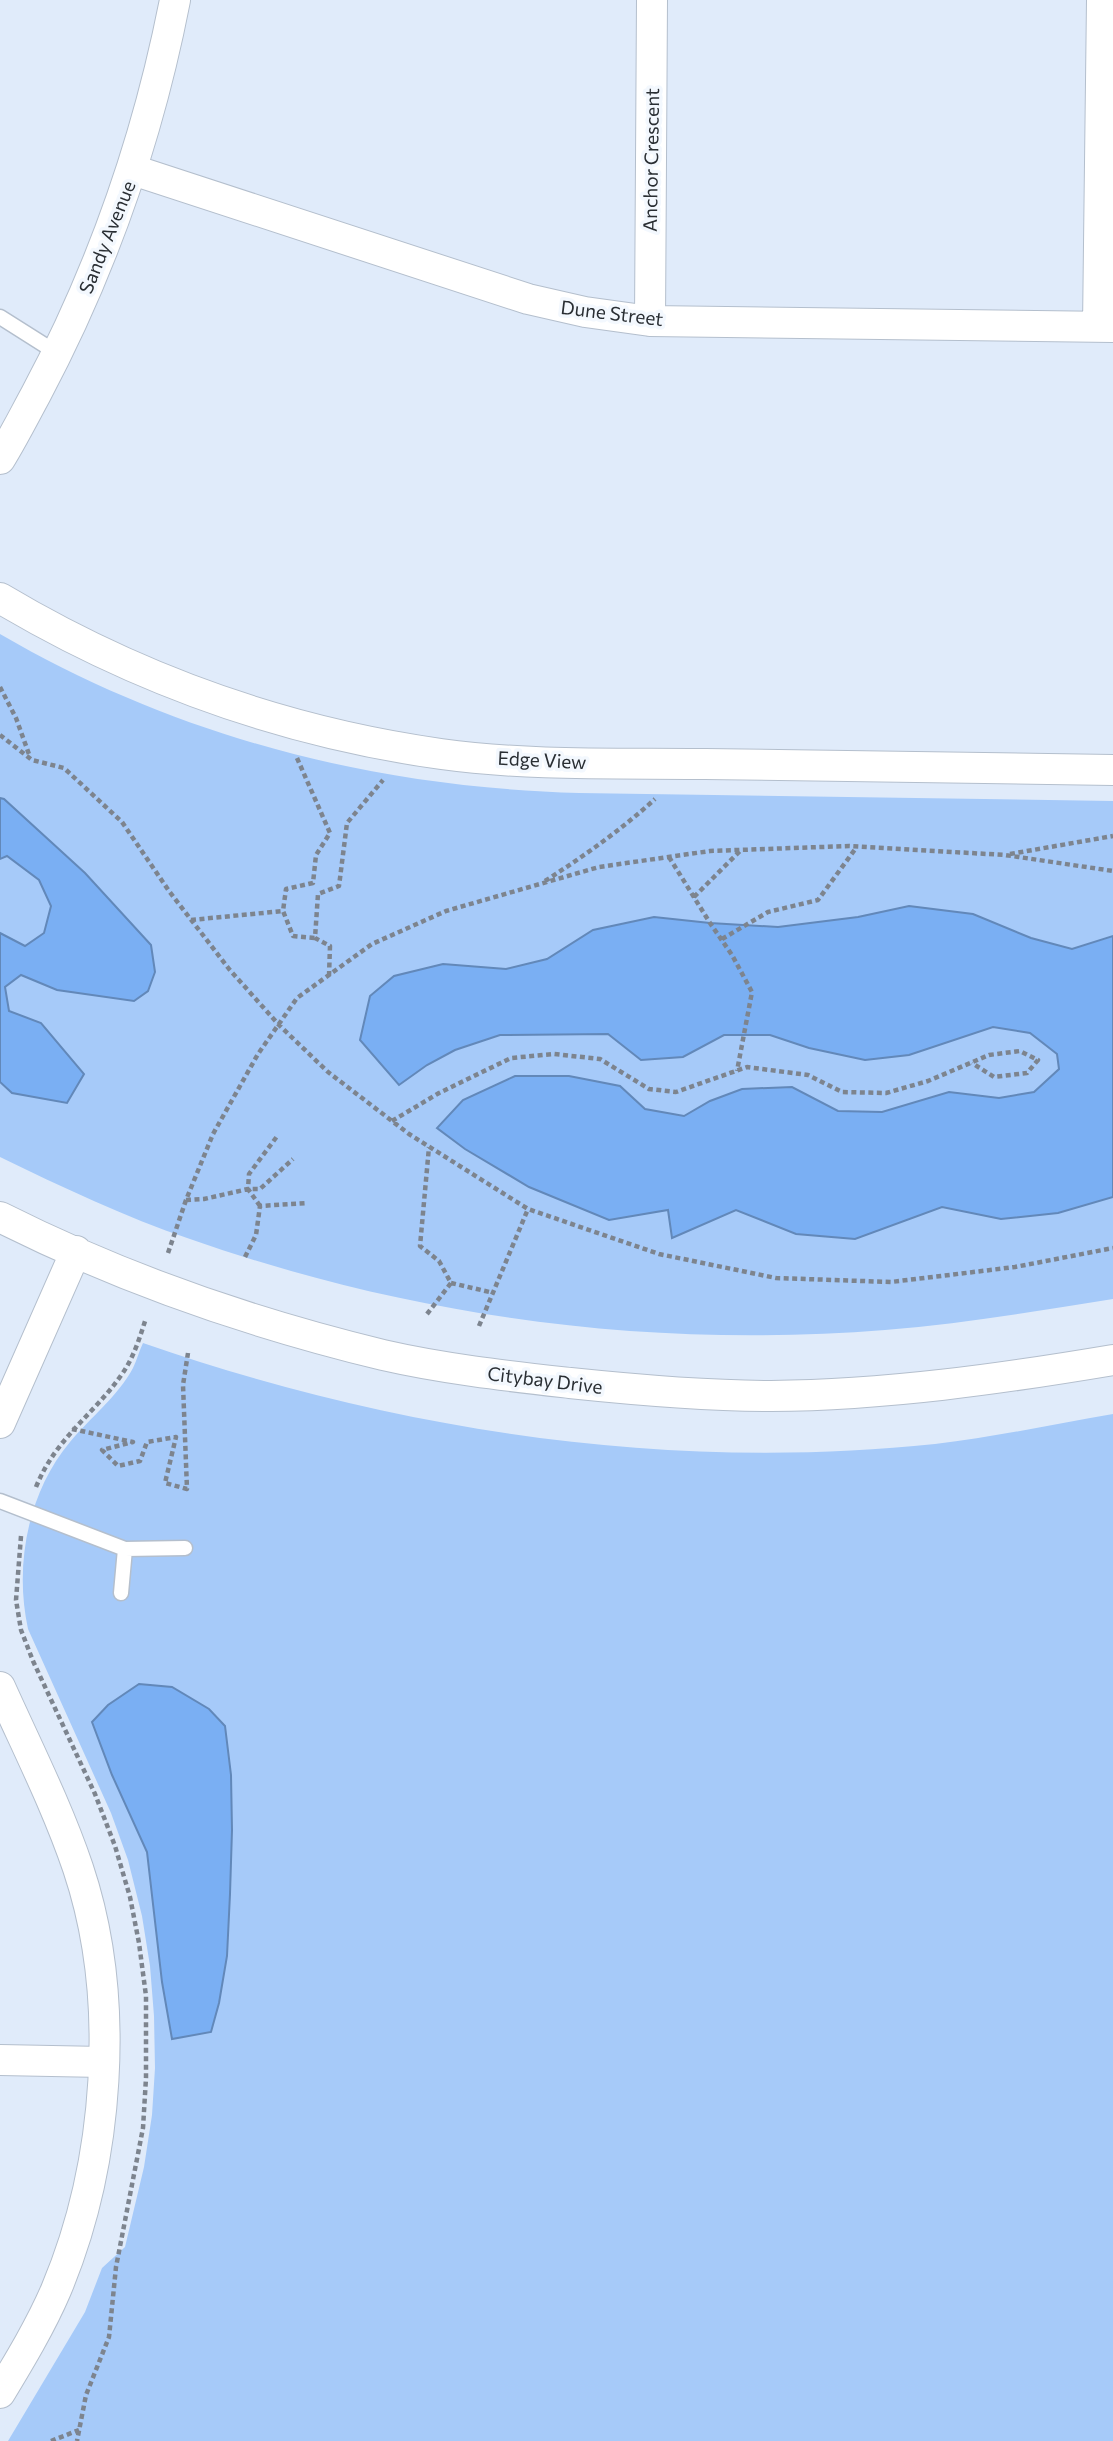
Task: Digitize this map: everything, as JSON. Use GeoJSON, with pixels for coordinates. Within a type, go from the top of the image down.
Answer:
{"type":"FeatureCollection","features":[{"type":"Feature","properties":{"kind":"street","name":"Sandy Avenue"},"geometry":{"type":"LineString","coordinates":[[0,459],[57,353],[92,277],[133,170],[162,70],[175,0]]}},
{"type":"Feature","properties":{"kind":"street","name":"Anchor Crescent"},"geometry":{"type":"LineString","coordinates":[[650,321],[652,0]]}},
{"type":"Feature","properties":{"kind":"street"},"geometry":{"type":"LineString","coordinates":[[1102,0],[1106,327]]}},
{"type":"Feature","properties":{"kind":"street","name":"Dune Street"},"geometry":{"type":"LineString","coordinates":[[133,170],[528,299],[584,313],[650,321],[1106,327]]}},
{"type":"Feature","properties":{"kind":"street","name":"Edge View"},"geometry":{"type":"LineString","coordinates":[[0,598],[80,643],[229,705],[334,734],[443,754],[543,762],[1113,770]]}},
{"type":"Feature","properties":{"kind":"street","name":"Citybay Drive"},"geometry":{"type":"LineString","coordinates":[[0,1217],[157,1285],[220,1309],[385,1355],[489,1374],[645,1391],[771,1396],[936,1387],[1113,1360]]}},
{"type":"Feature","properties":{"kind":"street"},"geometry":{"type":"LineString","coordinates":[[0,1423],[76,1251]]}},
{"type":"Feature","properties":{"kind":"street"},"geometry":{"type":"LineString","coordinates":[[0,1687],[60,1820],[78,1868],[89,1910],[102,1994],[103,2062],[95,2161],[74,2244],[56,2291],[0,2393]]}},
{"type":"Feature","properties":{"kind":"street"},"geometry":{"type":"LineString","coordinates":[[0,2060],[103,2062]]}},
{"type":"Feature","properties":{"kind":"lane"},"geometry":{"type":"LineString","coordinates":[[0,317],[57,353]]}},
{"type":"Feature","properties":{"kind":"lane"},"geometry":{"type":"LineString","coordinates":[[0,1501],[125,1549],[185,1548]]}},
{"type":"Feature","properties":{"kind":"lane"},"geometry":{"type":"LineString","coordinates":[[121,1593],[125,1549]]}},
{"type":"Feature","properties":{"kind":"path"},"geometry":{"type":"LineString","coordinates":[[0,687],[16,718],[32,760]]}},
{"type":"Feature","properties":{"kind":"path"},"geometry":{"type":"LineString","coordinates":[[278,720],[330,833],[316,855],[313,883],[286,889],[283,911],[293,936],[314,938],[330,946],[329,976]]}},
{"type":"Feature","properties":{"kind":"path"},"geometry":{"type":"LineString","coordinates":[[0,735],[32,760],[64,768],[122,822],[229,969],[279,1025],[328,1072],[429,1147],[528,1209],[659,1254],[776,1278],[891,1282],[1015,1267],[1113,1248]]}},
{"type":"Feature","properties":{"kind":"path"},"geometry":{"type":"LineString","coordinates":[[314,938],[318,894],[340,886],[347,823],[394,766],[413,749]]}},
{"type":"Feature","properties":{"kind":"path"},"geometry":{"type":"LineString","coordinates":[[538,885],[577,861],[630,822],[691,764]]}},
{"type":"Feature","properties":{"kind":"path"},"geometry":{"type":"LineString","coordinates":[[1005,855],[1113,836]]}},
{"type":"Feature","properties":{"kind":"path"},"geometry":{"type":"LineString","coordinates":[[722,939],[768,912],[818,900],[857,847]]}},
{"type":"Feature","properties":{"kind":"path"},"geometry":{"type":"LineString","coordinates":[[38,1673],[21,1630],[16,1600],[21,1536],[43,1470],[72,1429],[122,1374],[139,1337],[186,1200],[213,1134],[258,1054],[298,998],[372,944],[446,911],[599,867],[710,851],[857,847],[1005,855],[1113,871]]}},
{"type":"Feature","properties":{"kind":"path"},"geometry":{"type":"LineString","coordinates":[[694,897],[741,850]]}},
{"type":"Feature","properties":{"kind":"path"},"geometry":{"type":"LineString","coordinates":[[669,857],[722,939],[752,992],[737,1072]]}},
{"type":"Feature","properties":{"kind":"path"},"geometry":{"type":"LineString","coordinates":[[191,920],[283,911]]}},
{"type":"Feature","properties":{"kind":"path"},"geometry":{"type":"LineString","coordinates":[[392,1121],[439,1093],[511,1058],[554,1054],[600,1059],[649,1089],[676,1092],[747,1067],[808,1075],[842,1092],[886,1093],[928,1081],[989,1055],[1020,1051],[1038,1060],[1027,1073],[994,1077],[972,1063]]}},
{"type":"Feature","properties":{"kind":"path"},"geometry":{"type":"LineString","coordinates":[[245,1257],[256,1235],[260,1206],[248,1189],[249,1174],[278,1135]]}},
{"type":"Feature","properties":{"kind":"path"},"geometry":{"type":"LineString","coordinates":[[429,1147],[420,1246],[439,1261],[451,1283],[494,1293]]}},
{"type":"Feature","properties":{"kind":"path"},"geometry":{"type":"LineString","coordinates":[[186,1200],[260,1189],[293,1159]]}},
{"type":"Feature","properties":{"kind":"path"},"geometry":{"type":"LineString","coordinates":[[260,1206],[307,1203]]}},
{"type":"Feature","properties":{"kind":"path"},"geometry":{"type":"LineString","coordinates":[[479,1326],[528,1209]]}},
{"type":"Feature","properties":{"kind":"path"},"geometry":{"type":"LineString","coordinates":[[427,1314],[451,1283]]}},
{"type":"Feature","properties":{"kind":"path"},"geometry":{"type":"LineString","coordinates":[[72,1429],[134,1442],[102,1450],[118,1466],[140,1461],[146,1441],[176,1437],[165,1483],[187,1489],[183,1385],[188,1353]]}},
{"type":"Feature","properties":{"kind":"path"},"geometry":{"type":"LineString","coordinates":[[77,2441],[86,2395],[109,2337],[116,2267],[143,2128],[147,2046]]}},
{"type":"Feature","properties":{"kind":"path"},"geometry":{"type":"LineString","coordinates":[[51,2441],[79,2430]]}},
{"type":"Feature","properties":{"kind":"shaded area"},"geometry":{"type":"Polygon","coordinates":[[[0,634],[137,702],[208,728],[279,750],[352,767],[427,780],[502,789],[579,793],[1113,801],[1113,1299],[942,1324],[797,1335],[708,1335],[533,1321],[445,1307],[359,1289],[274,1266],[142,1221],[0,1157],[0,634]]]}},
{"type":"Feature","properties":{"kind":"shaded area"},"geometry":{"type":"Polygon","coordinates":[[[0,798],[85,873],[151,945],[155,972],[148,991],[134,1001],[57,990],[21,975],[5,987],[9,1011],[41,1023],[84,1074],[67,1103],[12,1093],[0,1082],[0,933],[25,946],[44,933],[51,906],[39,880],[7,856],[0,859],[0,798]]]}},
{"type":"Feature","properties":{"kind":"shaded area"},"geometry":{"type":"Polygon","coordinates":[[[909,906],[973,914],[1031,938],[1072,949],[1113,936],[1113,1197],[1058,1213],[1001,1219],[942,1207],[855,1239],[796,1234],[736,1210],[672,1238],[668,1210],[609,1220],[529,1187],[465,1149],[437,1128],[463,1100],[515,1076],[569,1076],[620,1086],[645,1109],[684,1116],[710,1101],[742,1089],[792,1087],[838,1111],[882,1112],[949,1092],[999,1098],[1034,1092],[1059,1069],[1057,1054],[1030,1033],[993,1027],[909,1055],[865,1060],[809,1048],[770,1035],[724,1035],[683,1057],[641,1060],[608,1034],[500,1035],[455,1050],[427,1065],[399,1085],[360,1040],[370,996],[394,976],[443,964],[506,969],[547,959],[593,930],[654,917],[778,927],[858,917],[909,906]]]}},
{"type":"Feature","properties":{"kind":"shaded area"},"geometry":{"type":"Polygon","coordinates":[[[143,1343],[238,1374],[336,1400],[434,1421],[534,1437],[634,1448],[734,1452],[835,1451],[935,1444],[1113,1414],[1113,2441],[8,2441],[85,2312],[102,2268],[125,2247],[144,2167],[152,2115],[154,2016],[142,1916],[128,1860],[111,1813],[28,1629],[23,1580],[28,1530],[44,1483],[70,1442],[127,1378],[143,1343]]]}},
{"type":"Feature","properties":{"kind":"shaded area"},"geometry":{"type":"Polygon","coordinates":[[[139,1684],[172,1687],[209,1709],[225,1726],[231,1775],[232,1830],[227,1956],[219,2003],[211,2032],[172,2039],[162,1982],[147,1852],[112,1775],[92,1722],[108,1705],[139,1684]]]}}]}
